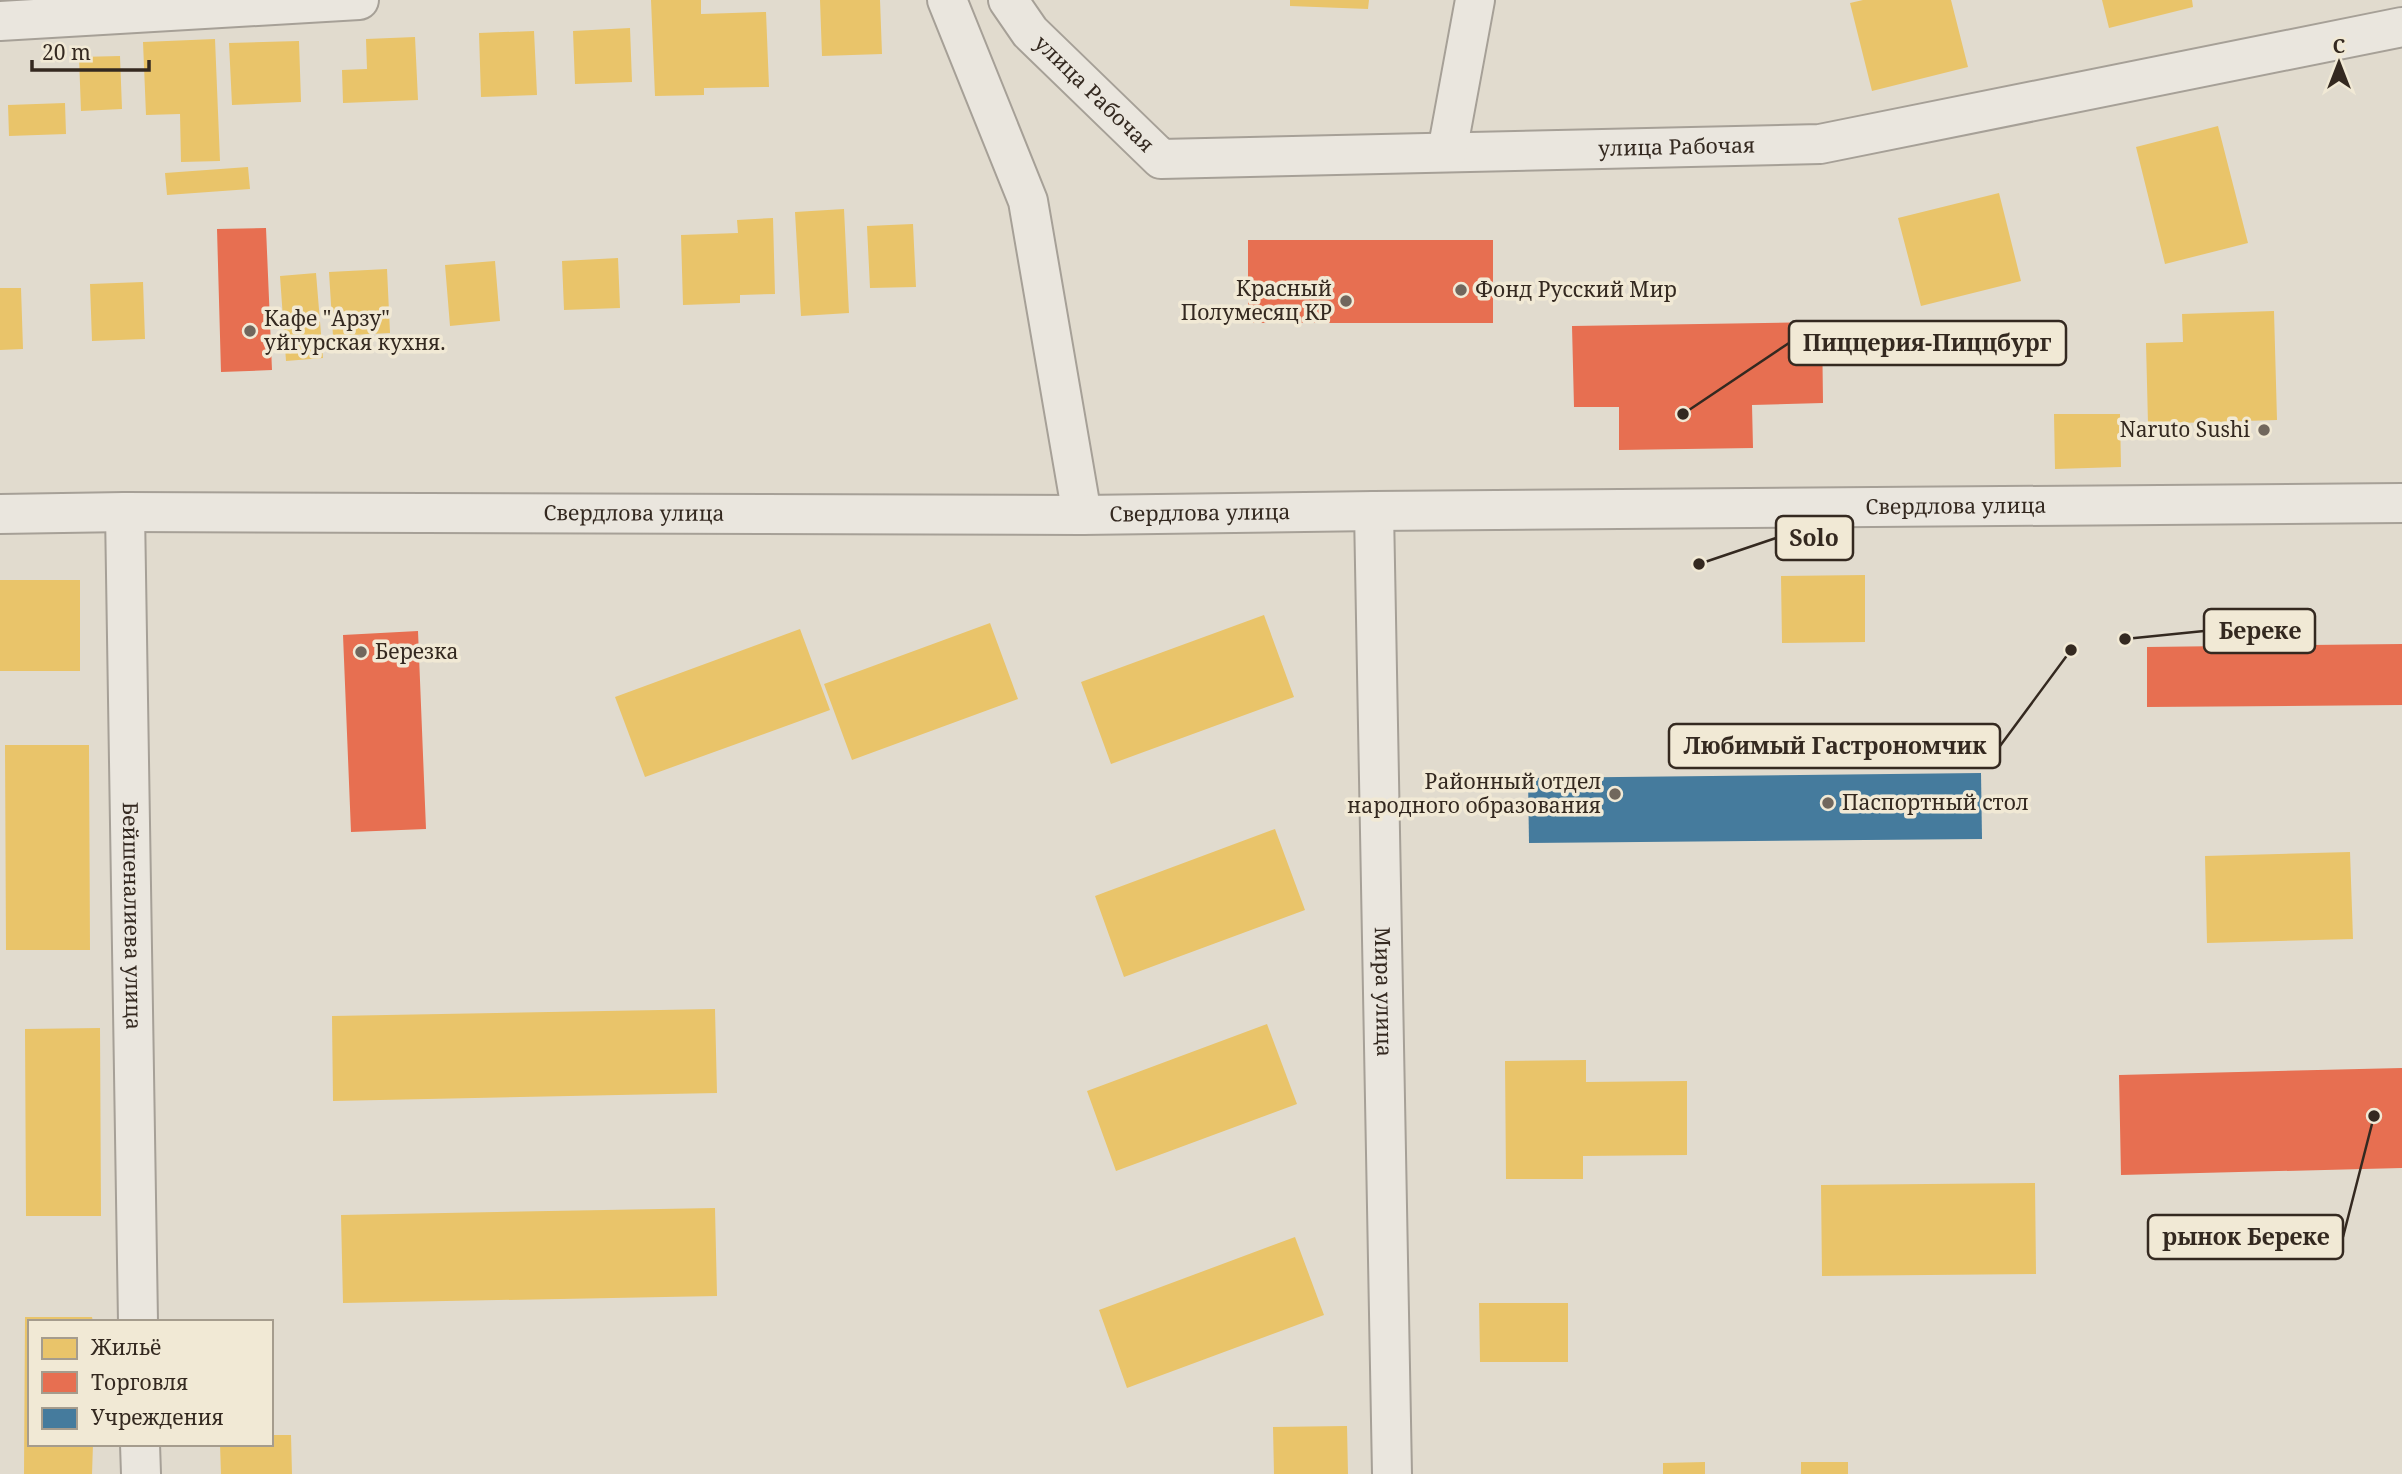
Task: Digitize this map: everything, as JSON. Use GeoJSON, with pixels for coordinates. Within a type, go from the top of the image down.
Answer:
{"type":"FeatureCollection","features":[{"type":"Feature","properties":{"kind":"street"},"geometry":{"type":"LineString","coordinates":[[0,20],[359,0]]}},
{"type":"Feature","properties":{"kind":"street"},"geometry":{"type":"LineString","coordinates":[[947,0],[1028,201],[1082,515]]}},
{"type":"Feature","properties":{"kind":"street","name":"улица Рабочая"},"geometry":{"type":"LineString","coordinates":[[1009,0],[1030,32],[1161,159],[1820,144],[2402,27]]}},
{"type":"Feature","properties":{"kind":"street"},"geometry":{"type":"LineString","coordinates":[[1447,152],[1475,0]]}},
{"type":"Feature","properties":{"kind":"street"},"geometry":{"type":"LineString","coordinates":[[2396,0],[2402,15]]}},
{"type":"Feature","properties":{"kind":"street","name":"Свердлова улица"},"geometry":{"type":"LineString","coordinates":[[0,514],[125,512],[1082,515],[1374,510],[2402,503]]}},
{"type":"Feature","properties":{"kind":"street","name":"Мира улица"},"geometry":{"type":"LineString","coordinates":[[1374,510],[1392,1474]]}},
{"type":"Feature","properties":{"kind":"street","name":"Бейшеналиева улица"},"geometry":{"type":"LineString","coordinates":[[125,512],[138,1320]]}},
{"type":"Feature","properties":{"kind":"street"},"geometry":{"type":"LineString","coordinates":[[141,1446],[141,1474]]}},
{"type":"Feature","properties":{"kind":"building: Жильё"},"geometry":{"type":"Polygon","coordinates":[[[651,0],[701,0],[701,14],[766,12],[769,87],[704,88],[704,95],[655,96],[651,0]]]}},
{"type":"Feature","properties":{"kind":"building: Жильё"},"geometry":{"type":"Polygon","coordinates":[[[820,0],[880,0],[882,54],[822,56],[820,0]]]}},
{"type":"Feature","properties":{"kind":"building: Жильё"},"geometry":{"type":"Polygon","coordinates":[[[1290,0],[1369,0],[1368,9],[1290,6],[1290,0]]]}},
{"type":"Feature","properties":{"kind":"building: Жильё"},"geometry":{"type":"Polygon","coordinates":[[[1863,0],[1951,0],[1968,67],[1872,91],[1850,3],[1863,0]]]}},
{"type":"Feature","properties":{"kind":"building: Жильё"},"geometry":{"type":"Polygon","coordinates":[[[2102,0],[2192,0],[2193,7],[2109,28],[2102,0]]]}},
{"type":"Feature","properties":{"kind":"building: Жильё"},"geometry":{"type":"Polygon","coordinates":[[[630,28],[632,82],[575,84],[573,31],[630,28]]]}},
{"type":"Feature","properties":{"kind":"building: Жильё"},"geometry":{"type":"Polygon","coordinates":[[[534,31],[537,95],[481,97],[479,33],[534,31]]]}},
{"type":"Feature","properties":{"kind":"building: Жильё"},"geometry":{"type":"Polygon","coordinates":[[[415,37],[418,100],[343,103],[342,70],[367,69],[366,39],[415,37]]]}},
{"type":"Feature","properties":{"kind":"building: Жильё"},"geometry":{"type":"Polygon","coordinates":[[[215,39],[220,161],[181,162],[180,114],[146,115],[143,42],[215,39]]]}},
{"type":"Feature","properties":{"kind":"building: Жильё"},"geometry":{"type":"Polygon","coordinates":[[[299,41],[301,102],[232,105],[229,43],[299,41]]]}},
{"type":"Feature","properties":{"kind":"building: Жильё"},"geometry":{"type":"Polygon","coordinates":[[[120,56],[122,109],[81,111],[79,57],[120,56]]]}},
{"type":"Feature","properties":{"kind":"building: Жильё"},"geometry":{"type":"Polygon","coordinates":[[[65,103],[66,134],[9,136],[8,105],[65,103]]]}},
{"type":"Feature","properties":{"kind":"building: Жильё"},"geometry":{"type":"Polygon","coordinates":[[[2218,126],[2248,243],[2165,264],[2136,147],[2218,126]]]}},
{"type":"Feature","properties":{"kind":"building: Жильё"},"geometry":{"type":"Polygon","coordinates":[[[248,167],[250,189],[167,195],[165,173],[248,167]]]}},
{"type":"Feature","properties":{"kind":"building: Жильё"},"geometry":{"type":"Polygon","coordinates":[[[1999,193],[2021,281],[1921,306],[1898,218],[1999,193]]]}},
{"type":"Feature","properties":{"kind":"building: Жильё"},"geometry":{"type":"Polygon","coordinates":[[[844,209],[849,313],[801,316],[795,212],[844,209]]]}},
{"type":"Feature","properties":{"kind":"building: Жильё"},"geometry":{"type":"Polygon","coordinates":[[[773,218],[775,294],[740,295],[740,303],[683,305],[681,235],[738,233],[737,220],[773,218]]]}},
{"type":"Feature","properties":{"kind":"building: Жильё"},"geometry":{"type":"Polygon","coordinates":[[[913,224],[916,287],[870,288],[867,226],[913,224]]]}},
{"type":"Feature","properties":{"kind":"building: Жильё"},"geometry":{"type":"Polygon","coordinates":[[[618,258],[620,308],[564,310],[562,261],[618,258]]]}},
{"type":"Feature","properties":{"kind":"building: Жильё"},"geometry":{"type":"Polygon","coordinates":[[[495,261],[500,321],[450,326],[445,265],[495,261]]]}},
{"type":"Feature","properties":{"kind":"building: Жильё"},"geometry":{"type":"Polygon","coordinates":[[[387,269],[390,333],[333,336],[329,272],[387,269]]]}},
{"type":"Feature","properties":{"kind":"building: Жильё"},"geometry":{"type":"Polygon","coordinates":[[[316,273],[323,358],[286,361],[280,276],[316,273]]]}},
{"type":"Feature","properties":{"kind":"building: Жильё"},"geometry":{"type":"Polygon","coordinates":[[[143,282],[145,339],[92,341],[90,284],[143,282]]]}},
{"type":"Feature","properties":{"kind":"building: Жильё"},"geometry":{"type":"Polygon","coordinates":[[[0,288],[21,288],[23,349],[0,350],[0,288]]]}},
{"type":"Feature","properties":{"kind":"building: Жильё"},"geometry":{"type":"Polygon","coordinates":[[[2274,311],[2277,420],[2148,424],[2146,343],[2183,342],[2182,314],[2274,311]]]}},
{"type":"Feature","properties":{"kind":"building: Жильё"},"geometry":{"type":"Polygon","coordinates":[[[2054,414],[2120,414],[2121,467],[2055,469],[2054,414]]]}},
{"type":"Feature","properties":{"kind":"building: Жильё"},"geometry":{"type":"Polygon","coordinates":[[[1865,575],[1865,642],[1782,643],[1781,576],[1865,575]]]}},
{"type":"Feature","properties":{"kind":"building: Жильё"},"geometry":{"type":"Polygon","coordinates":[[[0,580],[80,580],[80,671],[0,671],[0,580]]]}},
{"type":"Feature","properties":{"kind":"building: Жильё"},"geometry":{"type":"Polygon","coordinates":[[[1264,615],[1294,697],[1111,764],[1081,682],[1264,615]]]}},
{"type":"Feature","properties":{"kind":"building: Жильё"},"geometry":{"type":"Polygon","coordinates":[[[990,623],[1018,699],[852,760],[824,684],[990,623]]]}},
{"type":"Feature","properties":{"kind":"building: Жильё"},"geometry":{"type":"Polygon","coordinates":[[[800,629],[830,710],[645,777],[615,697],[800,629]]]}},
{"type":"Feature","properties":{"kind":"building: Жильё"},"geometry":{"type":"Polygon","coordinates":[[[5,745],[89,745],[90,950],[6,950],[5,745]]]}},
{"type":"Feature","properties":{"kind":"building: Жильё"},"geometry":{"type":"Polygon","coordinates":[[[1275,829],[1305,910],[1124,977],[1095,896],[1275,829]]]}},
{"type":"Feature","properties":{"kind":"building: Жильё"},"geometry":{"type":"Polygon","coordinates":[[[2350,852],[2353,939],[2207,943],[2205,856],[2350,852]]]}},
{"type":"Feature","properties":{"kind":"building: Жильё"},"geometry":{"type":"Polygon","coordinates":[[[715,1009],[717,1093],[333,1101],[332,1016],[715,1009]]]}},
{"type":"Feature","properties":{"kind":"building: Жильё"},"geometry":{"type":"Polygon","coordinates":[[[1267,1024],[1297,1104],[1116,1171],[1087,1091],[1267,1024]]]}},
{"type":"Feature","properties":{"kind":"building: Жильё"},"geometry":{"type":"Polygon","coordinates":[[[100,1028],[101,1216],[26,1216],[25,1029],[100,1028]]]}},
{"type":"Feature","properties":{"kind":"building: Жильё"},"geometry":{"type":"Polygon","coordinates":[[[1586,1060],[1586,1082],[1687,1081],[1687,1155],[1583,1156],[1583,1179],[1506,1179],[1505,1061],[1586,1060]]]}},
{"type":"Feature","properties":{"kind":"building: Жильё"},"geometry":{"type":"Polygon","coordinates":[[[2035,1183],[2036,1274],[1822,1276],[1821,1185],[2035,1183]]]}},
{"type":"Feature","properties":{"kind":"building: Жильё"},"geometry":{"type":"Polygon","coordinates":[[[715,1208],[717,1296],[343,1303],[341,1215],[715,1208]]]}},
{"type":"Feature","properties":{"kind":"building: Жильё"},"geometry":{"type":"Polygon","coordinates":[[[1295,1237],[1324,1315],[1127,1388],[1099,1310],[1295,1237]]]}},
{"type":"Feature","properties":{"kind":"building: Жильё"},"geometry":{"type":"Polygon","coordinates":[[[1479,1303],[1568,1303],[1568,1362],[1480,1362],[1479,1303]]]}},
{"type":"Feature","properties":{"kind":"building: Жильё"},"geometry":{"type":"Polygon","coordinates":[[[25,1317],[92,1317],[93,1320],[28,1320],[28,1446],[93,1446],[92,1474],[24,1474],[25,1317]]]}},
{"type":"Feature","properties":{"kind":"building: Жильё"},"geometry":{"type":"Polygon","coordinates":[[[1347,1426],[1348,1474],[1274,1474],[1273,1427],[1347,1426]]]}},
{"type":"Feature","properties":{"kind":"building: Жильё"},"geometry":{"type":"Polygon","coordinates":[[[273,1435],[291,1435],[292,1474],[221,1474],[220,1446],[273,1446],[273,1435]]]}},
{"type":"Feature","properties":{"kind":"building: Жильё"},"geometry":{"type":"Polygon","coordinates":[[[1705,1462],[1705,1474],[1663,1474],[1663,1463],[1705,1462]]]}},
{"type":"Feature","properties":{"kind":"building: Жильё"},"geometry":{"type":"Polygon","coordinates":[[[1801,1462],[1848,1462],[1848,1474],[1801,1474],[1801,1462]]]}},
{"type":"Feature","properties":{"kind":"building: Торговля"},"geometry":{"type":"Polygon","coordinates":[[[266,228],[272,370],[221,372],[217,229],[266,228]]]}},
{"type":"Feature","properties":{"kind":"building: Торговля"},"geometry":{"type":"Polygon","coordinates":[[[1248,240],[1493,240],[1493,323],[1248,323],[1248,240]]]}},
{"type":"Feature","properties":{"kind":"building: Торговля"},"geometry":{"type":"Polygon","coordinates":[[[1822,322],[1823,403],[1752,405],[1753,448],[1619,450],[1619,407],[1574,407],[1572,326],[1822,322]]]}},
{"type":"Feature","properties":{"kind":"building: Торговля"},"geometry":{"type":"Polygon","coordinates":[[[418,631],[426,829],[351,832],[343,635],[418,631]]]}},
{"type":"Feature","properties":{"kind":"building: Торговля"},"geometry":{"type":"Polygon","coordinates":[[[2402,644],[2402,705],[2147,707],[2147,647],[2402,644]]]}},
{"type":"Feature","properties":{"kind":"building: Торговля"},"geometry":{"type":"Polygon","coordinates":[[[2402,1068],[2402,1168],[2121,1175],[2119,1075],[2402,1068]]]}},
{"type":"Feature","properties":{"kind":"building: Учреждения"},"geometry":{"type":"Polygon","coordinates":[[[1981,773],[1982,839],[1529,843],[1528,778],[1981,773]]]}},
{"type":"Feature","properties":{"kind":"place","name":"Фонд Русский Мир"},"geometry":{"type":"Point","coordinates":[1461,290]}},
{"type":"Feature","properties":{"kind":"place","name":"Красный Полумесяц КР"},"geometry":{"type":"Point","coordinates":[1346,301]}},
{"type":"Feature","properties":{"kind":"place","name":"Кафе \"Арзу\" уйгурская кухня."},"geometry":{"type":"Point","coordinates":[250,331]}},
{"type":"Feature","properties":{"kind":"place","name":"Пиццерия-Пиццбург"},"geometry":{"type":"Point","coordinates":[1683,414]}},
{"type":"Feature","properties":{"kind":"place","name":"Naruto Sushi"},"geometry":{"type":"Point","coordinates":[2264,430]}},
{"type":"Feature","properties":{"kind":"place","name":"Solo"},"geometry":{"type":"Point","coordinates":[1699,564]}},
{"type":"Feature","properties":{"kind":"place","name":"Береке"},"geometry":{"type":"Point","coordinates":[2125,639]}},
{"type":"Feature","properties":{"kind":"place","name":"Любимый Гастрономчик"},"geometry":{"type":"Point","coordinates":[2071,650]}},
{"type":"Feature","properties":{"kind":"place","name":"Березка"},"geometry":{"type":"Point","coordinates":[361,652]}},
{"type":"Feature","properties":{"kind":"place","name":"Районный отдел народного образования"},"geometry":{"type":"Point","coordinates":[1615,794]}},
{"type":"Feature","properties":{"kind":"place","name":"Паспортный стол"},"geometry":{"type":"Point","coordinates":[1828,803]}},
{"type":"Feature","properties":{"kind":"place","name":"рынок Береке"},"geometry":{"type":"Point","coordinates":[2374,1116]}}]}
